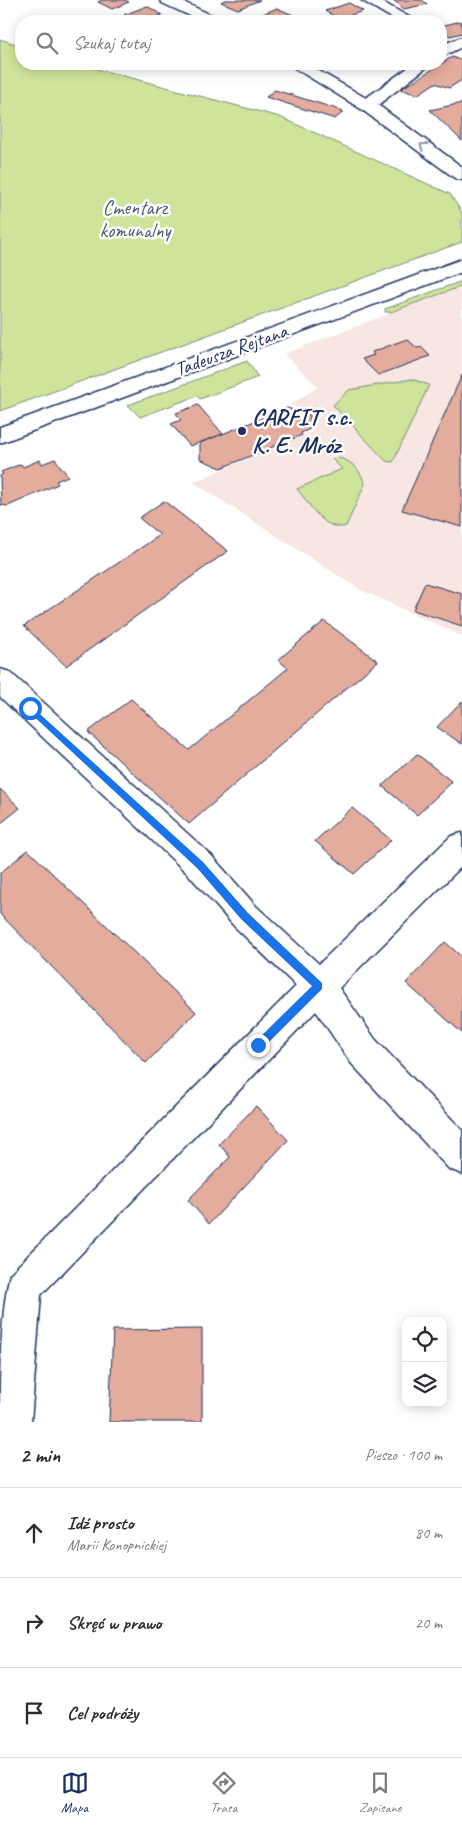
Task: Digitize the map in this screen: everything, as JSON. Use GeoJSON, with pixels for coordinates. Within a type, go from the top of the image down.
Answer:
{"type":"FeatureCollection","features":[{"type":"Feature","properties":{"kind":"street"},"geometry":{"type":"LineString","coordinates":[[167,0],[200,15]]}},
{"type":"Feature","properties":{"kind":"street"},"geometry":{"type":"LineString","coordinates":[[368,0],[397,15]]}},
{"type":"Feature","properties":{"kind":"street"},"geometry":{"type":"LineString","coordinates":[[306,70],[367,105],[462,175]]}},
{"type":"Feature","properties":{"kind":"street"},"geometry":{"type":"LineString","coordinates":[[367,105],[415,70]]}},
{"type":"Feature","properties":{"kind":"street","name":"Tadeusza Rejtana"},"geometry":{"type":"LineString","coordinates":[[0,435],[462,265]]}},
{"type":"Feature","properties":{"kind":"street"},"geometry":{"type":"LineString","coordinates":[[0,680],[200,865],[245,916],[319,986],[363,1051],[462,1156]]}},
{"type":"Feature","properties":{"kind":"street"},"geometry":{"type":"LineString","coordinates":[[10,1422],[22,1287],[319,986],[462,846]]}},
{"type":"Feature","properties":{"kind":"shaded area"},"geometry":{"type":"Polygon","coordinates":[[[462,286],[462,636],[359,589],[193,482],[313,431],[312,414],[290,405],[318,387],[284,354],[462,286]]]}},
{"type":"Feature","properties":{"kind":"green space","name":"Cmentarz komunalny"},"geometry":{"type":"Polygon","coordinates":[[[0,39],[15,44],[15,70],[101,70],[280,117],[450,194],[462,213],[462,242],[0,411],[0,39]]]}},
{"type":"Feature","properties":{"kind":"green space"},"geometry":{"type":"Polygon","coordinates":[[[462,281],[462,286],[391,312],[385,312],[385,309],[462,281]]]}},
{"type":"Feature","properties":{"kind":"green space"},"geometry":{"type":"Polygon","coordinates":[[[247,361],[258,377],[200,399],[197,396],[140,417],[128,405],[247,361]]]}},
{"type":"Feature","properties":{"kind":"green space"},"geometry":{"type":"Polygon","coordinates":[[[412,379],[429,385],[393,462],[386,461],[333,405],[349,390],[412,379]]]}},
{"type":"Feature","properties":{"kind":"green space"},"geometry":{"type":"Polygon","coordinates":[[[337,458],[355,466],[365,484],[346,526],[338,527],[324,521],[297,489],[342,469],[332,459],[337,458]]]}},
{"type":"Feature","properties":{"kind":"building"},"geometry":{"type":"Polygon","coordinates":[[[102,0],[125,0],[129,2],[112,9],[98,2],[102,0]]]}},
{"type":"Feature","properties":{"kind":"building"},"geometry":{"type":"Polygon","coordinates":[[[225,0],[260,0],[238,9],[221,2],[225,0]]]}},
{"type":"Feature","properties":{"kind":"building"},"geometry":{"type":"Polygon","coordinates":[[[393,0],[422,0],[427,4],[404,9],[393,0]]]}},
{"type":"Feature","properties":{"kind":"building"},"geometry":{"type":"Polygon","coordinates":[[[349,3],[363,11],[352,15],[332,15],[325,11],[349,3]]]}},
{"type":"Feature","properties":{"kind":"building"},"geometry":{"type":"Polygon","coordinates":[[[147,6],[162,15],[124,15],[147,6]]]}},
{"type":"Feature","properties":{"kind":"building"},"geometry":{"type":"Polygon","coordinates":[[[277,8],[293,15],[261,15],[277,8]]]}},
{"type":"Feature","properties":{"kind":"building"},"geometry":{"type":"Polygon","coordinates":[[[461,21],[462,33],[450,36],[447,34],[447,24],[461,21]]]}},
{"type":"Feature","properties":{"kind":"building"},"geometry":{"type":"Polygon","coordinates":[[[452,57],[462,61],[462,80],[449,88],[435,83],[417,95],[401,89],[431,70],[447,70],[447,60],[452,57]]]}},
{"type":"Feature","properties":{"kind":"building"},"geometry":{"type":"Polygon","coordinates":[[[275,90],[343,112],[335,119],[266,97],[275,90]]]}},
{"type":"Feature","properties":{"kind":"building"},"geometry":{"type":"Polygon","coordinates":[[[462,103],[462,141],[430,110],[462,103]]]}},
{"type":"Feature","properties":{"kind":"building"},"geometry":{"type":"Polygon","coordinates":[[[407,339],[417,348],[421,347],[430,356],[378,375],[362,359],[374,355],[372,352],[407,339]]]}},
{"type":"Feature","properties":{"kind":"building"},"geometry":{"type":"Polygon","coordinates":[[[462,375],[462,527],[402,510],[462,375]]]}},
{"type":"Feature","properties":{"kind":"building"},"geometry":{"type":"Polygon","coordinates":[[[198,405],[223,434],[190,446],[171,424],[181,420],[176,413],[198,405]]]}},
{"type":"Feature","properties":{"kind":"building"},"geometry":{"type":"Polygon","coordinates":[[[287,408],[310,415],[310,429],[301,433],[302,435],[221,468],[200,459],[200,443],[287,408]]]}},
{"type":"Feature","properties":{"kind":"building"},"geometry":{"type":"Polygon","coordinates":[[[55,459],[68,476],[56,481],[58,484],[8,506],[1,505],[0,476],[3,474],[1,472],[21,464],[23,467],[40,460],[42,464],[55,459]]]}},
{"type":"Feature","properties":{"kind":"building"},"geometry":{"type":"Polygon","coordinates":[[[164,501],[228,551],[66,666],[24,626],[160,535],[139,518],[164,501]]]}},
{"type":"Feature","properties":{"kind":"building"},"geometry":{"type":"Polygon","coordinates":[[[425,583],[462,594],[462,626],[413,610],[425,583]]]}},
{"type":"Feature","properties":{"kind":"building"},"geometry":{"type":"Polygon","coordinates":[[[324,621],[378,661],[189,824],[88,732],[131,699],[189,750],[288,668],[278,660],[324,621]]]}},
{"type":"Feature","properties":{"kind":"building"},"geometry":{"type":"Polygon","coordinates":[[[462,701],[462,744],[437,727],[462,701]]]}},
{"type":"Feature","properties":{"kind":"building"},"geometry":{"type":"Polygon","coordinates":[[[417,754],[452,782],[417,815],[382,786],[417,754]]]}},
{"type":"Feature","properties":{"kind":"building"},"geometry":{"type":"Polygon","coordinates":[[[0,789],[20,808],[0,824],[0,789]]]}},
{"type":"Feature","properties":{"kind":"building"},"geometry":{"type":"Polygon","coordinates":[[[352,808],[391,840],[354,874],[315,841],[352,808]]]}},
{"type":"Feature","properties":{"kind":"building"},"geometry":{"type":"Polygon","coordinates":[[[28,850],[196,1012],[146,1063],[0,914],[0,873],[28,850]]]}},
{"type":"Feature","properties":{"kind":"building"},"geometry":{"type":"Polygon","coordinates":[[[445,942],[462,957],[462,1033],[406,983],[445,942]]]}},
{"type":"Feature","properties":{"kind":"building"},"geometry":{"type":"Polygon","coordinates":[[[256,1106],[288,1140],[209,1224],[188,1200],[230,1157],[219,1144],[256,1106]]]}},
{"type":"Feature","properties":{"kind":"building"},"geometry":{"type":"Polygon","coordinates":[[[202,1329],[202,1422],[109,1422],[113,1330],[202,1329]]]}},
{"type":"Feature","properties":{"kind":"place","name":"CARFIT s.c. K. E. Mróz"},"geometry":{"type":"Point","coordinates":[242,431]}},
{"type":"Feature","properties":{"kind":"route"},"geometry":{"type":"LineString","coordinates":[[30,708],[200,865],[245,916],[319,986],[258,1045]]}}]}
